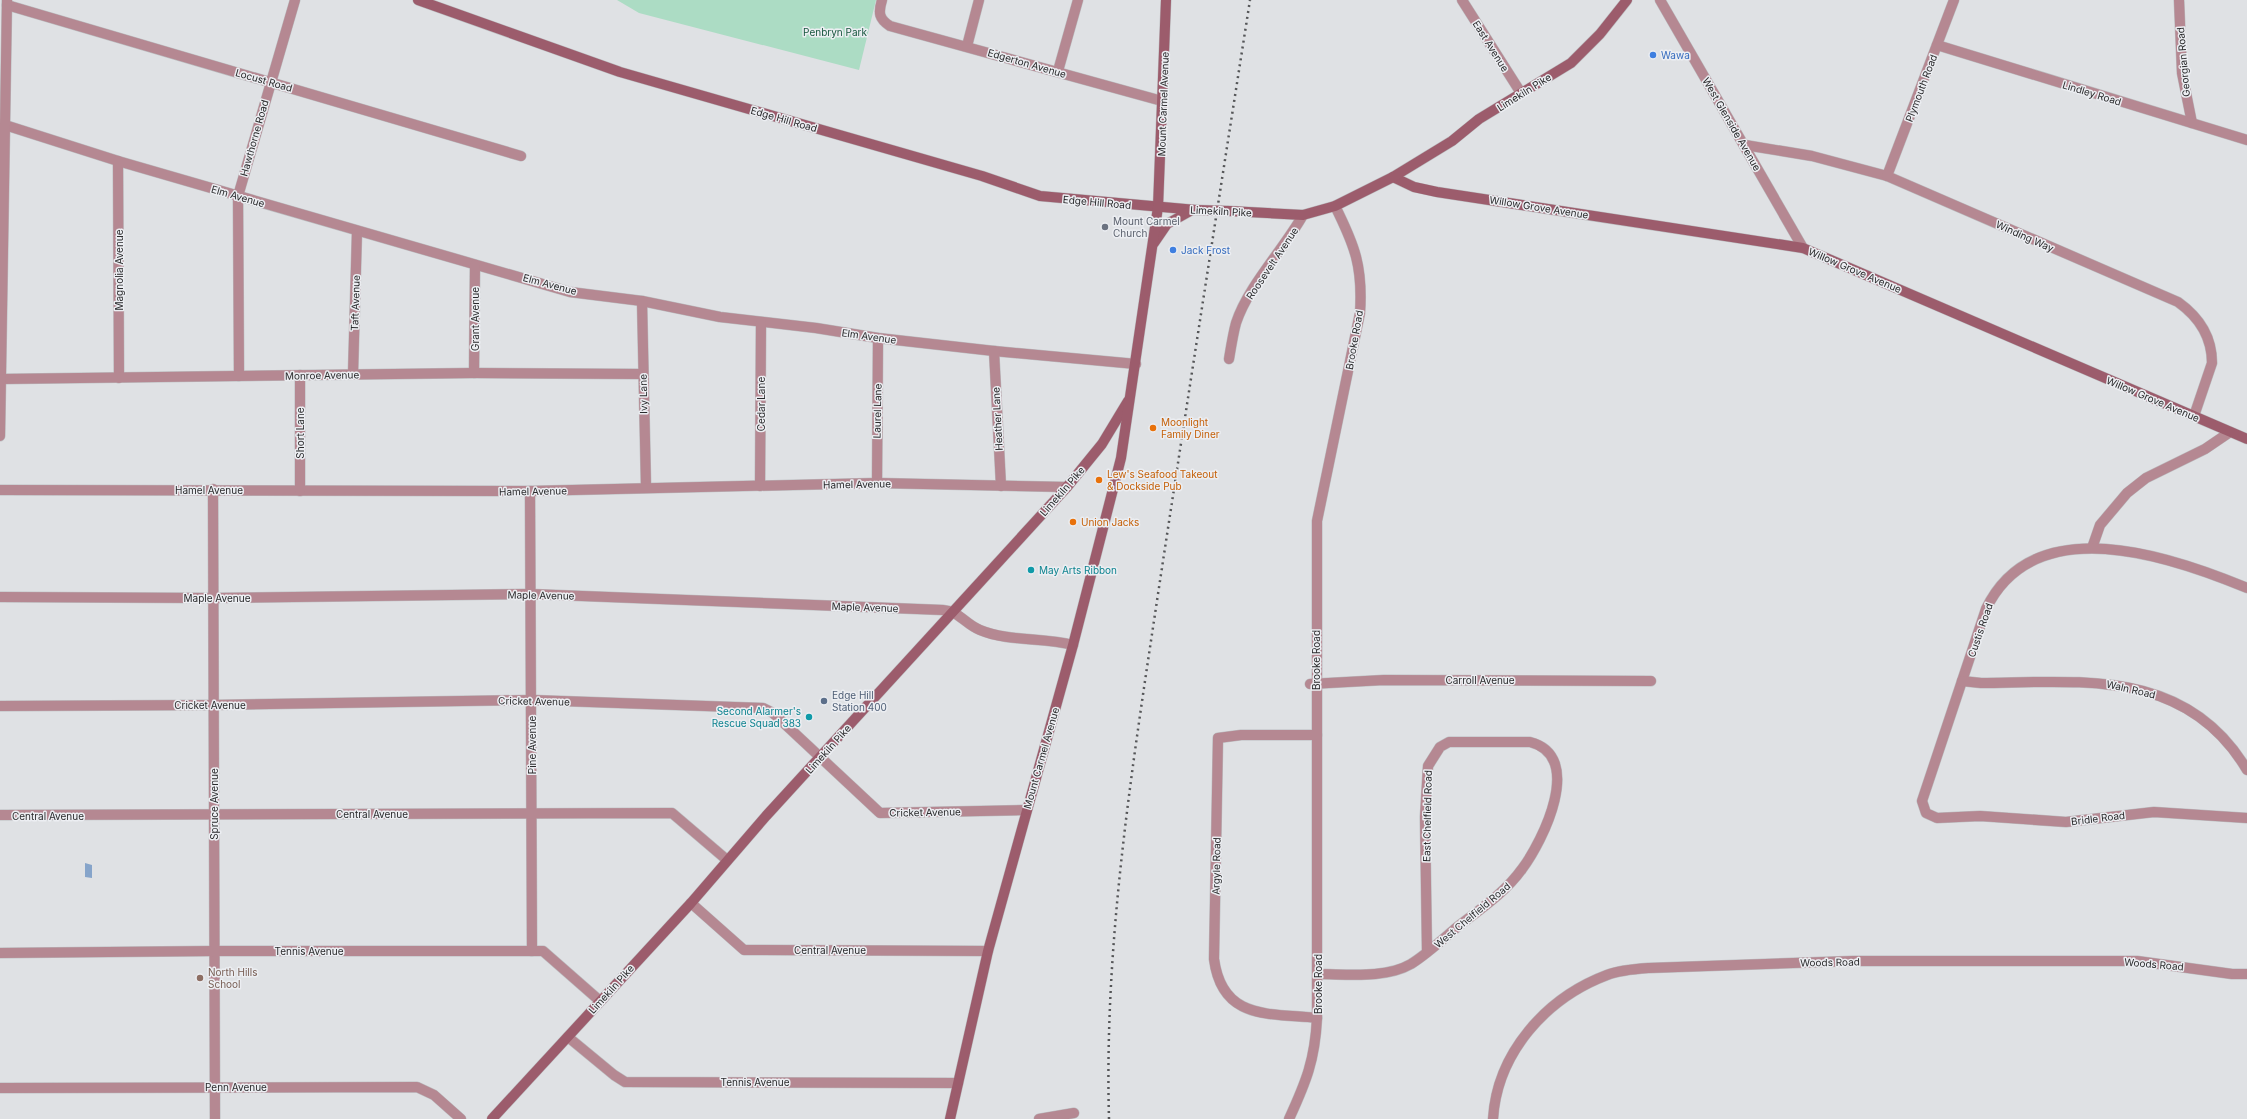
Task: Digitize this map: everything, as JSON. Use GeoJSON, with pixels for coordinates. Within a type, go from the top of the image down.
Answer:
{"type":"FeatureCollection","features":[{"type":"Feature","properties":{"kind":"main road","name":"Edge Hill Road"},"geometry":{"type":"LineString","coordinates":[[418,0],[620,72],[976,174],[1040,196],[1158,207]]}},
{"type":"Feature","properties":{"kind":"main road","name":"Mount Carmel Avenue"},"geometry":{"type":"LineString","coordinates":[[1158,207],[1166,0]]}},
{"type":"Feature","properties":{"kind":"main road","name":"Limekiln Pike"},"geometry":{"type":"LineString","coordinates":[[492,1119],[691,903],[727,860],[1067,487],[1102,444],[1131,396],[1158,207],[1303,215],[1335,206],[1393,177],[1452,140],[1479,119],[1571,63],[1600,34],[1627,0]]}},
{"type":"Feature","properties":{"kind":"main road","name":"Willow Grove Avenue"},"geometry":{"type":"LineString","coordinates":[[1393,177],[1414,187],[1437,192],[1804,248],[2247,439]]}},
{"type":"Feature","properties":{"kind":"main road"},"geometry":{"type":"LineString","coordinates":[[1152,244],[1168,224],[1194,210]]}},
{"type":"Feature","properties":{"kind":"main road","name":"Mount Carmel Avenue"},"geometry":{"type":"LineString","coordinates":[[950,1119],[988,951],[1073,645],[1121,458],[1131,396]]}},
{"type":"Feature","properties":{"kind":"street","name":"Hawthorne Road"},"geometry":{"type":"LineString","coordinates":[[239,376],[238,196],[295,0]]}},
{"type":"Feature","properties":{"kind":"street","name":"Edgerton Avenue"},"geometry":{"type":"LineString","coordinates":[[882,0],[879,14],[882,21],[890,26],[1058,71],[1162,101]]}},
{"type":"Feature","properties":{"kind":"street"},"geometry":{"type":"LineString","coordinates":[[967,46],[979,0]]}},
{"type":"Feature","properties":{"kind":"street"},"geometry":{"type":"LineString","coordinates":[[1058,71],[1078,0]]}},
{"type":"Feature","properties":{"kind":"street","name":"East Avenue"},"geometry":{"type":"LineString","coordinates":[[1462,0],[1521,93]]}},
{"type":"Feature","properties":{"kind":"street","name":"West Glenside Avenue"},"geometry":{"type":"LineString","coordinates":[[1660,0],[1804,248]]}},
{"type":"Feature","properties":{"kind":"street","name":"Plymouth Road"},"geometry":{"type":"LineString","coordinates":[[1888,176],[1954,0]]}},
{"type":"Feature","properties":{"kind":"street","name":"Georgian Road"},"geometry":{"type":"LineString","coordinates":[[2179,0],[2182,73],[2192,124]]}},
{"type":"Feature","properties":{"kind":"street","name":"Locust Road"},"geometry":{"type":"LineString","coordinates":[[7,3],[520,156]]}},
{"type":"Feature","properties":{"kind":"street"},"geometry":{"type":"LineString","coordinates":[[0,436],[0,353],[7,3]]}},
{"type":"Feature","properties":{"kind":"street","name":"Lindley Road"},"geometry":{"type":"LineString","coordinates":[[1937,45],[2247,140]]}},
{"type":"Feature","properties":{"kind":"street","name":"Elm Avenue"},"geometry":{"type":"LineString","coordinates":[[5,125],[118,162],[475,265],[526,278],[570,292],[642,301],[720,317],[816,328],[878,338],[994,351],[1136,364]]}},
{"type":"Feature","properties":{"kind":"street","name":"Winding Way"},"geometry":{"type":"LineString","coordinates":[[1745,145],[1812,156],[1888,176],[2178,302],[2187,308],[2199,321],[2204,329],[2212,354],[2212,363],[2194,416]]}},
{"type":"Feature","properties":{"kind":"street","name":"Magnolia Avenue"},"geometry":{"type":"LineString","coordinates":[[118,162],[119,378]]}},
{"type":"Feature","properties":{"kind":"street","name":"Brooke Road"},"geometry":{"type":"LineString","coordinates":[[1289,1119],[1308,1076],[1313,1059],[1317,1018],[1317,735],[1313,684],[1317,521],[1360,313],[1361,295],[1359,269],[1353,242],[1335,206]]}},
{"type":"Feature","properties":{"kind":"street","name":"Roosevelt Avenue"},"geometry":{"type":"LineString","coordinates":[[1228,359],[1236,322],[1242,309],[1251,292],[1292,234],[1303,215]]}},
{"type":"Feature","properties":{"kind":"street","name":"Taft Avenue"},"geometry":{"type":"LineString","coordinates":[[353,374],[358,231]]}},
{"type":"Feature","properties":{"kind":"street","name":"Grant Avenue"},"geometry":{"type":"LineString","coordinates":[[474,373],[475,265]]}},
{"type":"Feature","properties":{"kind":"street","name":"Ivy Lane"},"geometry":{"type":"LineString","coordinates":[[642,301],[646,487]]}},
{"type":"Feature","properties":{"kind":"street","name":"Cedar Lane"},"geometry":{"type":"LineString","coordinates":[[760,486],[761,322]]}},
{"type":"Feature","properties":{"kind":"street","name":"Laurel Lane"},"geometry":{"type":"LineString","coordinates":[[877,483],[878,338]]}},
{"type":"Feature","properties":{"kind":"street","name":"Heather Lane"},"geometry":{"type":"LineString","coordinates":[[994,351],[1000,486]]}},
{"type":"Feature","properties":{"kind":"street","name":"Monroe Avenue"},"geometry":{"type":"LineString","coordinates":[[1,380],[353,374],[643,374]]}},
{"type":"Feature","properties":{"kind":"street","name":"Short Lane"},"geometry":{"type":"LineString","coordinates":[[300,375],[300,491]]}},
{"type":"Feature","properties":{"kind":"street"},"geometry":{"type":"LineString","coordinates":[[2092,548],[2100,525],[2127,493],[2146,478],[2205,449],[2230,432]]}},
{"type":"Feature","properties":{"kind":"street","name":"Hamel Avenue"},"geometry":{"type":"LineString","coordinates":[[0,490],[213,489],[300,491],[530,491],[646,487],[877,483],[1067,487]]}},
{"type":"Feature","properties":{"kind":"street","name":"Spruce Avenue"},"geometry":{"type":"LineString","coordinates":[[213,489],[212,598],[215,1119]]}},
{"type":"Feature","properties":{"kind":"street","name":"Pine Avenue"},"geometry":{"type":"LineString","coordinates":[[530,491],[532,950]]}},
{"type":"Feature","properties":{"kind":"street","name":"Custis Road"},"geometry":{"type":"LineString","coordinates":[[1926,812],[1923,805],[1923,795],[1986,609],[1991,598],[2007,579],[2026,564],[2060,551],[2092,548],[2135,553],[2170,561],[2212,574],[2247,588]]}},
{"type":"Feature","properties":{"kind":"street","name":"Maple Avenue"},"geometry":{"type":"LineString","coordinates":[[0,597],[212,598],[530,594],[953,611]]}},
{"type":"Feature","properties":{"kind":"street"},"geometry":{"type":"LineString","coordinates":[[953,611],[968,624],[997,636],[1056,640],[1073,645]]}},
{"type":"Feature","properties":{"kind":"street","name":"Carroll Avenue"},"geometry":{"type":"LineString","coordinates":[[1313,684],[1384,680],[1651,681]]}},
{"type":"Feature","properties":{"kind":"street","name":"Waln Road"},"geometry":{"type":"LineString","coordinates":[[1962,681],[1981,684],[2097,682],[2146,692],[2180,705],[2206,722],[2226,741],[2247,770]]}},
{"type":"Feature","properties":{"kind":"street","name":"Cricket Avenue"},"geometry":{"type":"LineString","coordinates":[[0,706],[213,705],[532,700],[763,708],[773,713],[880,813],[1026,810]]}},
{"type":"Feature","properties":{"kind":"street","name":"Argyle Road"},"geometry":{"type":"LineString","coordinates":[[1317,735],[1241,735],[1218,738],[1214,959],[1220,985],[1229,998],[1236,1004],[1268,1013],[1317,1018]]}},
{"type":"Feature","properties":{"kind":"street","name":"East Chelfield Road"},"geometry":{"type":"LineString","coordinates":[[1427,952],[1426,801],[1428,766],[1433,756],[1440,748],[1449,742],[1530,742],[1540,744],[1548,752]]}},
{"type":"Feature","properties":{"kind":"street","name":"West Chelfield Road"},"geometry":{"type":"LineString","coordinates":[[1318,974],[1390,972],[1410,964],[1499,894],[1522,869],[1542,836],[1550,817],[1556,791],[1557,766],[1554,759],[1548,752]]}},
{"type":"Feature","properties":{"kind":"street","name":"Bridle Road"},"geometry":{"type":"LineString","coordinates":[[1926,812],[1937,818],[1980,816],[2066,822],[2154,812],[2247,818]]}},
{"type":"Feature","properties":{"kind":"street","name":"Central Avenue"},"geometry":{"type":"LineString","coordinates":[[0,815],[531,813],[672,814],[727,860]]}},
{"type":"Feature","properties":{"kind":"street","name":"Central Avenue"},"geometry":{"type":"LineString","coordinates":[[691,903],[744,950],[988,951]]}},
{"type":"Feature","properties":{"kind":"street","name":"Tennis Avenue"},"geometry":{"type":"LineString","coordinates":[[0,953],[215,950],[532,950],[543,951],[600,1001]]}},
{"type":"Feature","properties":{"kind":"street","name":"Woods Road"},"geometry":{"type":"LineString","coordinates":[[1493,1119],[1496,1095],[1500,1080],[1514,1052],[1529,1030],[1554,1005],[1568,995],[1596,980],[1621,972],[1649,968],[1853,961],[2137,961],[2232,974],[2247,974]]}},
{"type":"Feature","properties":{"kind":"street","name":"Tennis Avenue"},"geometry":{"type":"LineString","coordinates":[[568,1037],[614,1075],[625,1082],[958,1083]]}},
{"type":"Feature","properties":{"kind":"street","name":"Penn Avenue"},"geometry":{"type":"LineString","coordinates":[[0,1088],[417,1087],[434,1095],[461,1119]]}},
{"type":"Feature","properties":{"kind":"street"},"geometry":{"type":"LineString","coordinates":[[1039,1119],[1074,1113]]}},
{"type":"Feature","properties":{"kind":"green space","name":"Penbryn Park"},"geometry":{"type":"Polygon","coordinates":[[[617,0],[876,0],[859,70],[639,13],[617,0]]]}},
{"type":"Feature","properties":{"kind":"water"},"geometry":{"type":"Polygon","coordinates":[[[85,863],[92,865],[92,878],[85,877],[85,863]]]}},
{"type":"Feature","properties":{"kind":"railway"},"geometry":{"type":"LineString","coordinates":[[1109,1119],[1109,1053],[1115,921],[1130,790],[1169,520],[1250,0]]}},
{"type":"Feature","properties":{"kind":"place","name":"Wawa"},"geometry":{"type":"Point","coordinates":[1653,55]}},
{"type":"Feature","properties":{"kind":"place","name":"Mount Carmel Church"},"geometry":{"type":"Point","coordinates":[1105,227]}},
{"type":"Feature","properties":{"kind":"place","name":"Jack Frost"},"geometry":{"type":"Point","coordinates":[1173,250]}},
{"type":"Feature","properties":{"kind":"place","name":"Moonlight Family Diner"},"geometry":{"type":"Point","coordinates":[1153,428]}},
{"type":"Feature","properties":{"kind":"place","name":"Lew's Seafood Takeout & Dockside Pub"},"geometry":{"type":"Point","coordinates":[1099,480]}},
{"type":"Feature","properties":{"kind":"place","name":"Union Jacks"},"geometry":{"type":"Point","coordinates":[1073,522]}},
{"type":"Feature","properties":{"kind":"place","name":"May Arts Ribbon"},"geometry":{"type":"Point","coordinates":[1031,570]}},
{"type":"Feature","properties":{"kind":"place","name":"Edge Hill Station 400"},"geometry":{"type":"Point","coordinates":[824,701]}},
{"type":"Feature","properties":{"kind":"place","name":"Second Alarmer's Rescue Squad 383"},"geometry":{"type":"Point","coordinates":[809,717]}},
{"type":"Feature","properties":{"kind":"place","name":"North Hills School"},"geometry":{"type":"Point","coordinates":[200,978]}}]}
